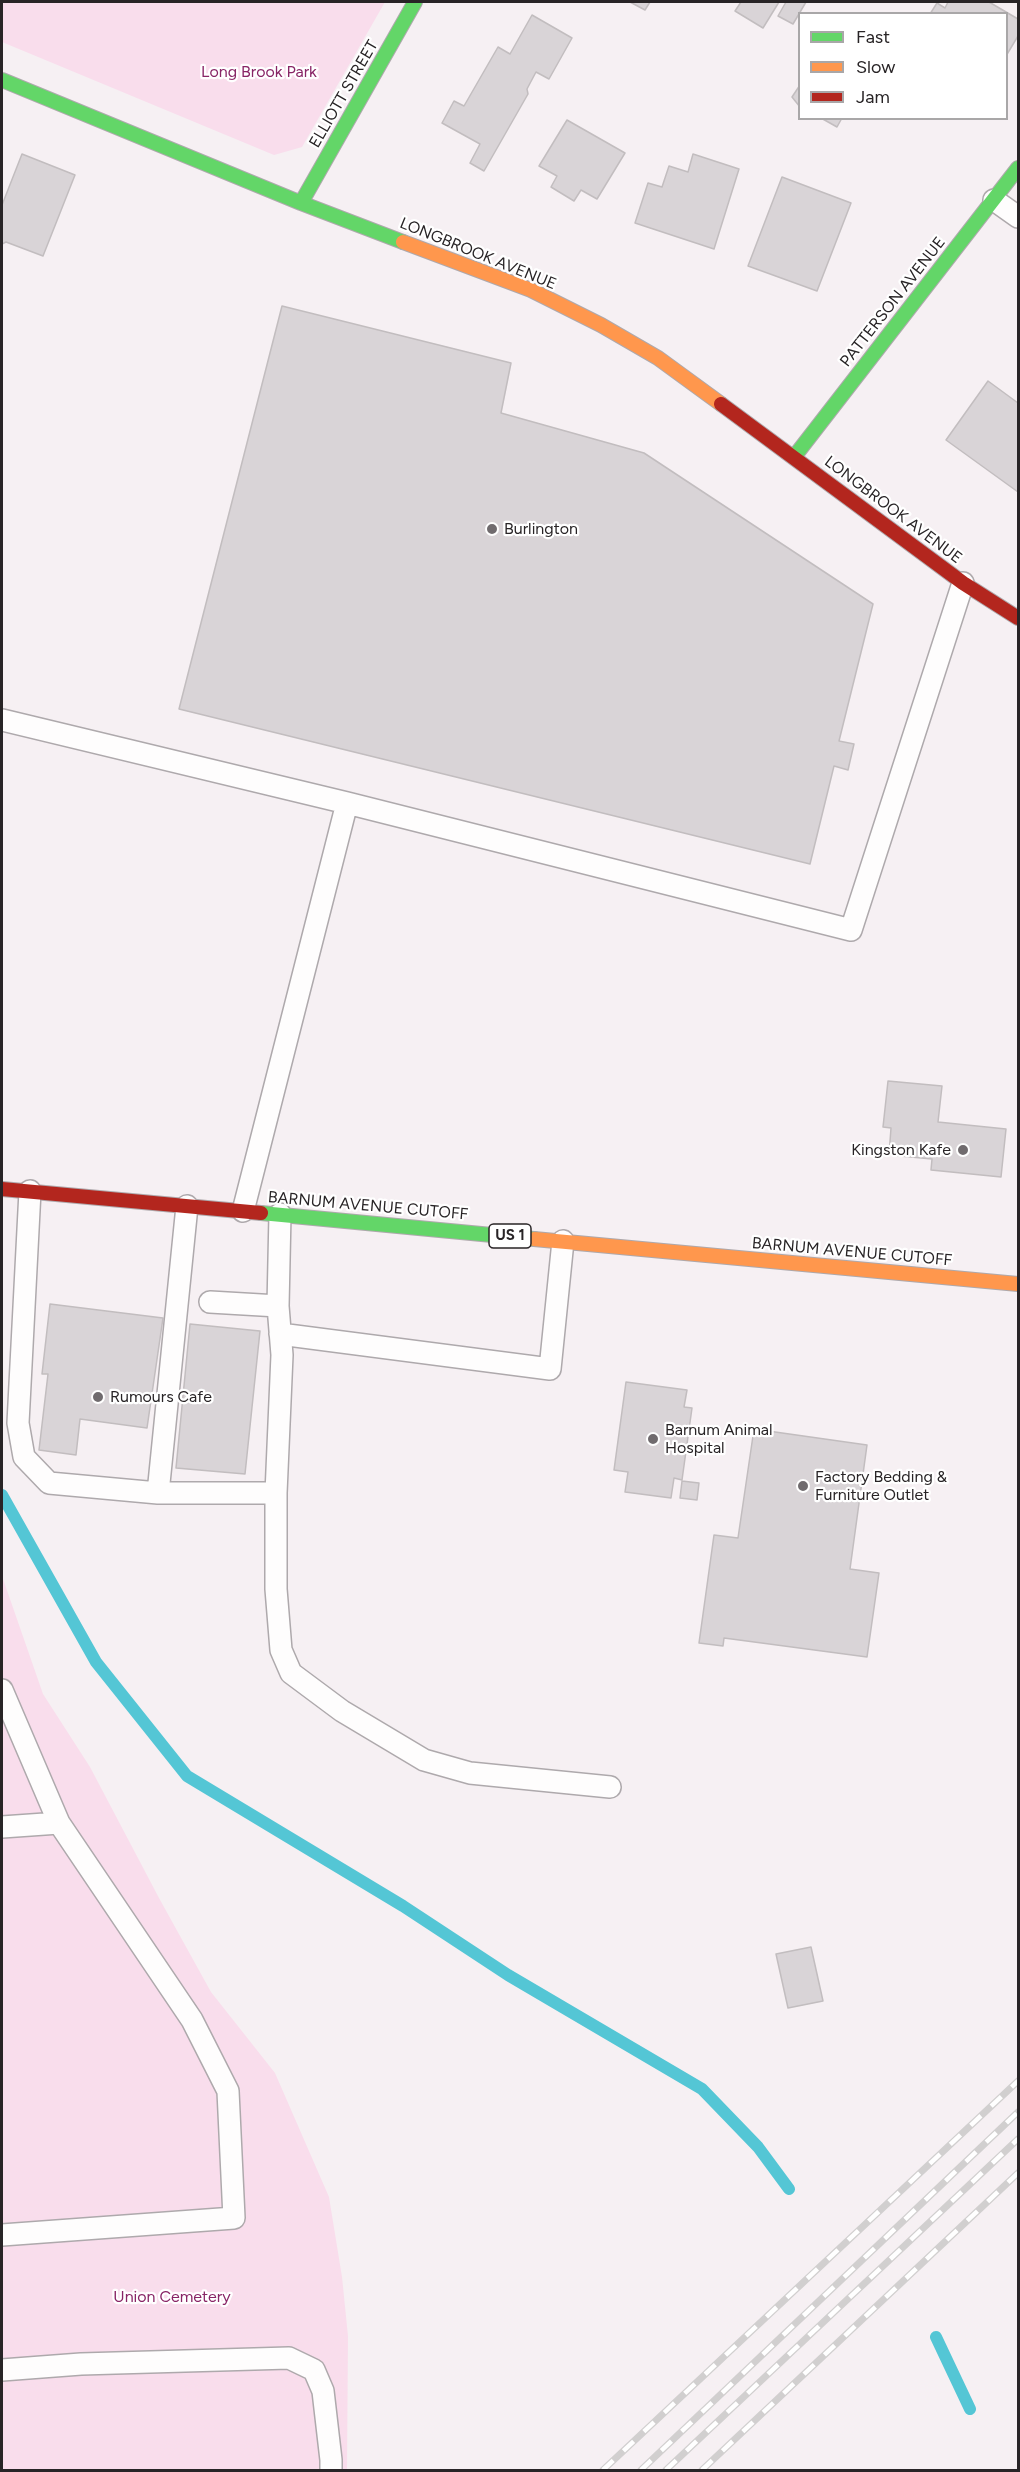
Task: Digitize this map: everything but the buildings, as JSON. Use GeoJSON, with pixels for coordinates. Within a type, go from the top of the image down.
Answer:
{"type":"FeatureCollection","features":[{"type":"Feature","properties":{"kind":"street","name":"ELLIOTT STREET"},"geometry":{"type":"LineString","coordinates":[[301,202],[415,2]]}},
{"type":"Feature","properties":{"kind":"street","name":"LONGBROOK AVENUE"},"geometry":{"type":"LineString","coordinates":[[2,80],[301,202],[531,290],[601,325],[658,358],[963,583],[1018,618]]}},
{"type":"Feature","properties":{"kind":"street","name":"PATTERSON AVENUE"},"geometry":{"type":"LineString","coordinates":[[794,457],[1018,168]]}},
{"type":"Feature","properties":{"kind":"street","name":"BARNUM AVENUE CUTOFF"},"geometry":{"type":"LineString","coordinates":[[2,1189],[1018,1284]]}},
{"type":"Feature","properties":{"kind":"lane"},"geometry":{"type":"LineString","coordinates":[[994,200],[1018,217]]}},
{"type":"Feature","properties":{"kind":"lane"},"geometry":{"type":"LineString","coordinates":[[2,720],[347,803],[851,930],[963,583]]}},
{"type":"Feature","properties":{"kind":"lane"},"geometry":{"type":"LineString","coordinates":[[243,1211],[347,803]]}},
{"type":"Feature","properties":{"kind":"lane"},"geometry":{"type":"LineString","coordinates":[[30,1191],[18,1423],[24,1457],[49,1483],[158,1493],[276,1493]]}},
{"type":"Feature","properties":{"kind":"lane"},"geometry":{"type":"LineString","coordinates":[[158,1493],[187,1206]]}},
{"type":"Feature","properties":{"kind":"lane"},"geometry":{"type":"LineString","coordinates":[[280,1214],[278,1306],[282,1355],[276,1493],[276,1589],[281,1650],[291,1673],[342,1711],[424,1760],[470,1773],[610,1787]]}},
{"type":"Feature","properties":{"kind":"lane"},"geometry":{"type":"LineString","coordinates":[[280,1334],[550,1369],[563,1241]]}},
{"type":"Feature","properties":{"kind":"lane"},"geometry":{"type":"LineString","coordinates":[[210,1302],[278,1306]]}},
{"type":"Feature","properties":{"kind":"lane"},"geometry":{"type":"LineString","coordinates":[[2,1690],[59,1823],[192,2020],[228,2091],[234,2218],[2,2235]]}},
{"type":"Feature","properties":{"kind":"lane"},"geometry":{"type":"LineString","coordinates":[[2,1827],[59,1823]]}},
{"type":"Feature","properties":{"kind":"lane"},"geometry":{"type":"LineString","coordinates":[[2,2370],[81,2364],[289,2358],[314,2370],[323,2391],[332,2460],[331,2470]]}},
{"type":"Feature","properties":{"kind":"green space","name":"Long Brook Park"},"geometry":{"type":"Polygon","coordinates":[[[2,2],[385,2],[302,147],[274,155],[2,42],[2,2]]]}},
{"type":"Feature","properties":{"kind":"green space","name":"Union Cemetery"},"geometry":{"type":"Polygon","coordinates":[[[2,1576],[43,1694],[90,1767],[211,1992],[275,2073],[329,2197],[342,2277],[348,2336],[347,2470],[2,2470],[2,1576]]]}},
{"type":"Feature","properties":{"kind":"waterway"},"geometry":{"type":"LineString","coordinates":[[2,1495],[96,1662],[187,1776],[403,1906],[508,1975],[702,2089],[758,2147],[789,2189]]}},
{"type":"Feature","properties":{"kind":"waterway"},"geometry":{"type":"LineString","coordinates":[[936,2337],[970,2409]]}},
{"type":"Feature","properties":{"kind":"railway"},"geometry":{"type":"LineString","coordinates":[[603,2470],[1018,2081]]}},
{"type":"Feature","properties":{"kind":"railway"},"geometry":{"type":"LineString","coordinates":[[641,2470],[1018,2112]]}},
{"type":"Feature","properties":{"kind":"railway"},"geometry":{"type":"LineString","coordinates":[[666,2470],[1018,2139]]}},
{"type":"Feature","properties":{"kind":"railway"},"geometry":{"type":"LineString","coordinates":[[702,2470],[1018,2173]]}},
{"type":"Feature","properties":{"kind":"traffic: fast"},"geometry":{"type":"LineString","coordinates":[[301,203],[415,2]]}},
{"type":"Feature","properties":{"kind":"traffic: fast"},"geometry":{"type":"LineString","coordinates":[[2,80],[301,203],[403,242]]}},
{"type":"Feature","properties":{"kind":"traffic: fast"},"geometry":{"type":"LineString","coordinates":[[794,457],[1018,168]]}},
{"type":"Feature","properties":{"kind":"traffic: fast"},"geometry":{"type":"LineString","coordinates":[[261,1213],[534,1239]]}},
{"type":"Feature","properties":{"kind":"traffic: slow"},"geometry":{"type":"LineString","coordinates":[[403,242],[531,290],[601,325],[658,358],[721,404]]}},
{"type":"Feature","properties":{"kind":"traffic: slow"},"geometry":{"type":"LineString","coordinates":[[534,1239],[1018,1284]]}},
{"type":"Feature","properties":{"kind":"traffic: jam"},"geometry":{"type":"LineString","coordinates":[[721,404],[963,583],[1018,618]]}},
{"type":"Feature","properties":{"kind":"traffic: jam"},"geometry":{"type":"LineString","coordinates":[[2,1189],[261,1213]]}},
{"type":"Feature","properties":{"kind":"place","name":"Burlington"},"geometry":{"type":"Point","coordinates":[492,529]}},
{"type":"Feature","properties":{"kind":"place","name":"Kingston Kafe"},"geometry":{"type":"Point","coordinates":[963,1150]}},
{"type":"Feature","properties":{"kind":"place","name":"Rumours Cafe"},"geometry":{"type":"Point","coordinates":[98,1397]}},
{"type":"Feature","properties":{"kind":"place","name":"Barnum Animal Hospital"},"geometry":{"type":"Point","coordinates":[653,1439]}},
{"type":"Feature","properties":{"kind":"place","name":"Factory Bedding & Furniture Outlet"},"geometry":{"type":"Point","coordinates":[803,1486]}}]}
